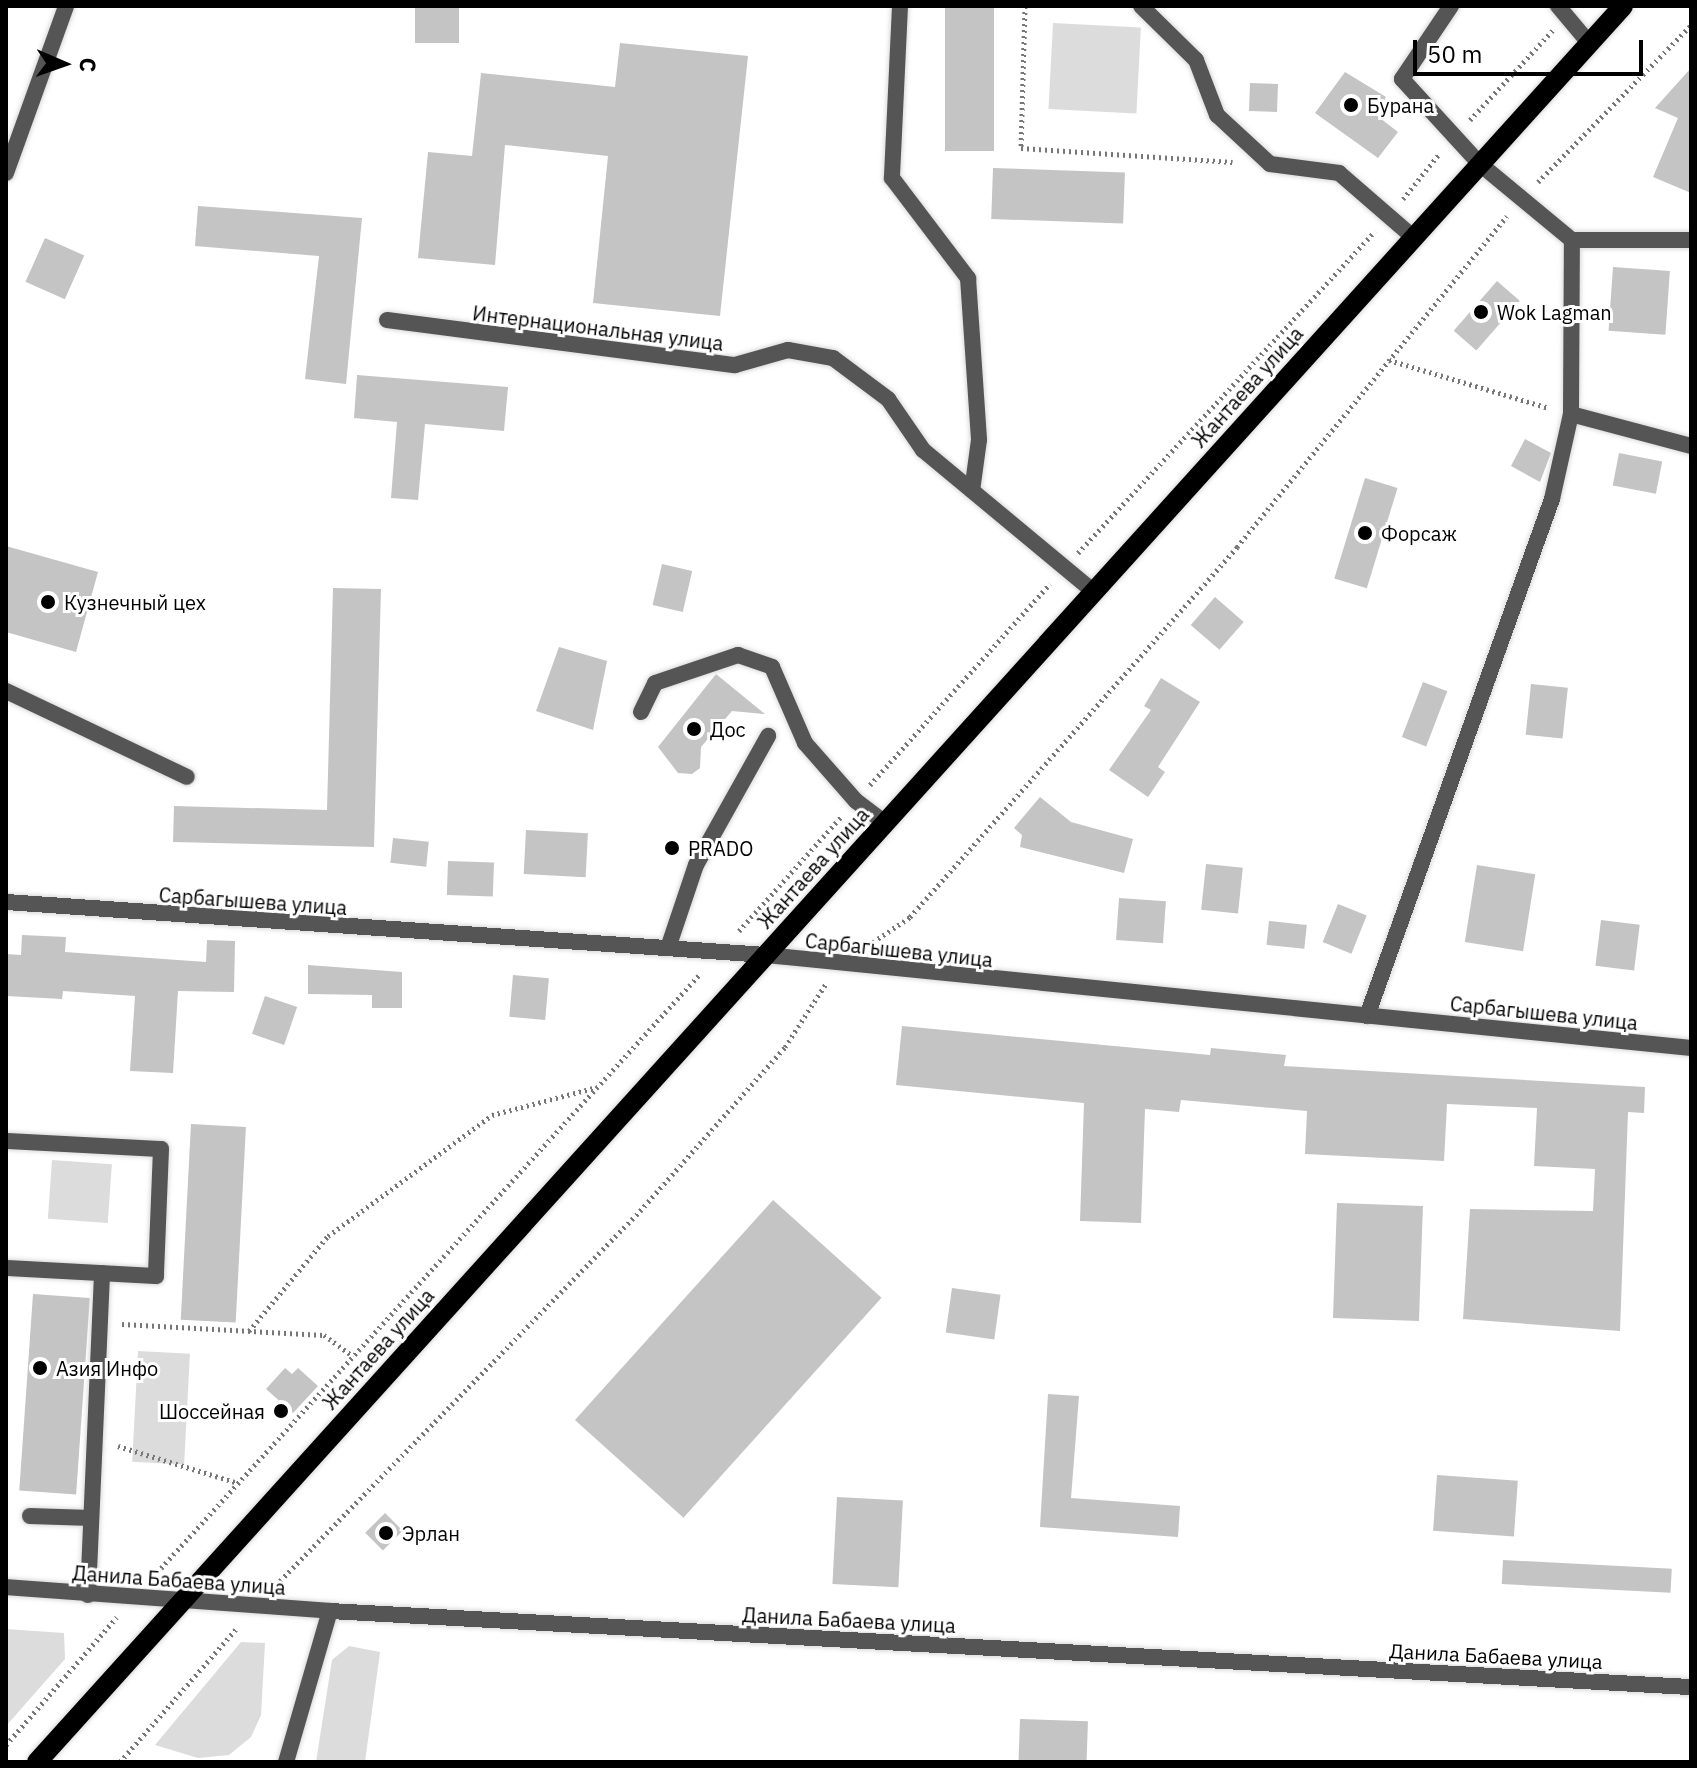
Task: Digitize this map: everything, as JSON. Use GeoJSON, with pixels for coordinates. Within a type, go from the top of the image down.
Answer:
{"type":"FeatureCollection","features":[{"type":"Feature","properties":{"kind":"main road","name":"Жантаева улица"},"geometry":{"type":"LineString","coordinates":[[37,1762],[1623,6]]}},
{"type":"Feature","properties":{"kind":"street"},"geometry":{"type":"LineString","coordinates":[[6,173],[66,6]]}},
{"type":"Feature","properties":{"kind":"street"},"geometry":{"type":"LineString","coordinates":[[900,6],[892,178],[968,278],[979,440],[972,491]]}},
{"type":"Feature","properties":{"kind":"street"},"geometry":{"type":"LineString","coordinates":[[1141,6],[1196,60],[1217,115],[1270,164],[1339,173],[1414,238]]}},
{"type":"Feature","properties":{"kind":"street"},"geometry":{"type":"LineString","coordinates":[[1451,6],[1402,79],[1453,138],[1572,240],[1691,240]]}},
{"type":"Feature","properties":{"kind":"street"},"geometry":{"type":"LineString","coordinates":[[1562,11],[1589,43]]}},
{"type":"Feature","properties":{"kind":"street"},"geometry":{"type":"LineString","coordinates":[[1367,1016],[1552,499],[1571,414],[1572,240]]}},
{"type":"Feature","properties":{"kind":"street","name":"Интернациональная улица"},"geometry":{"type":"LineString","coordinates":[[387,320],[735,365],[788,350],[833,358],[888,399],[923,450],[1094,592]]}},
{"type":"Feature","properties":{"kind":"street"},"geometry":{"type":"LineString","coordinates":[[1571,414],[1691,446]]}},
{"type":"Feature","properties":{"kind":"street"},"geometry":{"type":"LineString","coordinates":[[641,712],[655,683],[738,655],[772,667],[805,743],[856,801],[885,823]]}},
{"type":"Feature","properties":{"kind":"street"},"geometry":{"type":"LineString","coordinates":[[6,691],[187,777]]}},
{"type":"Feature","properties":{"kind":"street"},"geometry":{"type":"LineString","coordinates":[[668,948],[696,865],[768,736]]}},
{"type":"Feature","properties":{"kind":"street","name":"Сарбагышева улица"},"geometry":{"type":"LineString","coordinates":[[6,902],[721,951],[838,966],[1691,1048]]}},
{"type":"Feature","properties":{"kind":"street"},"geometry":{"type":"LineString","coordinates":[[6,1141],[161,1149],[156,1276],[6,1268]]}},
{"type":"Feature","properties":{"kind":"street"},"geometry":{"type":"LineString","coordinates":[[88,1595],[102,1273]]}},
{"type":"Feature","properties":{"kind":"street"},"geometry":{"type":"LineString","coordinates":[[30,1516],[91,1518]]}},
{"type":"Feature","properties":{"kind":"street","name":"Данила Бабаева улица"},"geometry":{"type":"LineString","coordinates":[[6,1587],[133,1599],[187,1597],[330,1611],[1691,1687]]}},
{"type":"Feature","properties":{"kind":"street"},"geometry":{"type":"LineString","coordinates":[[286,1762],[330,1611]]}},
{"type":"Feature","properties":{"kind":"path"},"geometry":{"type":"LineString","coordinates":[[1025,6],[1021,148],[1270,164]]}},
{"type":"Feature","properties":{"kind":"path"},"geometry":{"type":"LineString","coordinates":[[6,1745],[133,1599],[1065,568],[1389,216],[1562,11]]}},
{"type":"Feature","properties":{"kind":"path"},"geometry":{"type":"LineString","coordinates":[[120,1762],[257,1605],[640,1211],[785,1047],[838,966],[910,917],[1237,547],[1522,198],[1691,25]]}},
{"type":"Feature","properties":{"kind":"path"},"geometry":{"type":"LineString","coordinates":[[1389,360],[1571,414]]}},
{"type":"Feature","properties":{"kind":"path"},"geometry":{"type":"LineString","coordinates":[[249,1331],[328,1236],[492,1115],[598,1086]]}},
{"type":"Feature","properties":{"kind":"path"},"geometry":{"type":"LineString","coordinates":[[100,1323],[324,1335],[353,1356]]}},
{"type":"Feature","properties":{"kind":"path"},"geometry":{"type":"LineString","coordinates":[[95,1439],[238,1483]]}},
{"type":"Feature","properties":{"kind":"shaded area"},"geometry":{"type":"Polygon","coordinates":[[[1053,23],[1141,28],[1136,113],[1048,109],[1053,23]]]}},
{"type":"Feature","properties":{"kind":"shaded area"},"geometry":{"type":"Polygon","coordinates":[[[52,1160],[112,1164],[108,1223],[48,1219],[52,1160]]]}},
{"type":"Feature","properties":{"kind":"shaded area"},"geometry":{"type":"Polygon","coordinates":[[[138,1351],[190,1354],[184,1465],[132,1462],[138,1351]]]}},
{"type":"Feature","properties":{"kind":"shaded area"},"geometry":{"type":"Polygon","coordinates":[[[6,1629],[64,1633],[65,1659],[6,1726],[6,1629]]]}},
{"type":"Feature","properties":{"kind":"shaded area"},"geometry":{"type":"Polygon","coordinates":[[[241,1642],[265,1643],[261,1715],[251,1737],[229,1755],[198,1758],[155,1745],[241,1642]]]}},
{"type":"Feature","properties":{"kind":"shaded area"},"geometry":{"type":"Polygon","coordinates":[[[349,1646],[380,1652],[365,1762],[316,1762],[332,1660],[349,1646]]]}},
{"type":"Feature","properties":{"kind":"building"},"geometry":{"type":"Polygon","coordinates":[[[415,6],[459,6],[459,43],[415,43],[415,6]]]}},
{"type":"Feature","properties":{"kind":"building"},"geometry":{"type":"Polygon","coordinates":[[[945,6],[994,6],[994,151],[945,151],[945,6]]]}},
{"type":"Feature","properties":{"kind":"building"},"geometry":{"type":"Polygon","coordinates":[[[620,43],[748,56],[720,316],[593,303],[608,156],[505,145],[495,265],[418,258],[428,152],[472,156],[481,73],[615,87],[620,43]]]}},
{"type":"Feature","properties":{"kind":"building"},"geometry":{"type":"Polygon","coordinates":[[[1691,68],[1691,193],[1653,177],[1678,118],[1655,108],[1691,68]]]}},
{"type":"Feature","properties":{"kind":"building","name":"Бурана"},"geometry":{"type":"Polygon","coordinates":[[[1345,72],[1386,97],[1376,115],[1398,132],[1378,158],[1315,113],[1345,72]]]}},
{"type":"Feature","properties":{"kind":"building"},"geometry":{"type":"Polygon","coordinates":[[[1250,83],[1278,84],[1277,112],[1249,111],[1250,83]]]}},
{"type":"Feature","properties":{"kind":"building"},"geometry":{"type":"Polygon","coordinates":[[[993,168],[1125,173],[1123,224],[991,219],[993,168]]]}},
{"type":"Feature","properties":{"kind":"building"},"geometry":{"type":"Polygon","coordinates":[[[198,206],[362,218],[346,384],[305,379],[319,256],[195,246],[198,206]]]}},
{"type":"Feature","properties":{"kind":"building"},"geometry":{"type":"Polygon","coordinates":[[[45,238],[84,255],[65,299],[25,282],[45,238]]]}},
{"type":"Feature","properties":{"kind":"building"},"geometry":{"type":"Polygon","coordinates":[[[1613,267],[1670,271],[1665,335],[1609,331],[1613,267]]]}},
{"type":"Feature","properties":{"kind":"building"},"geometry":{"type":"Polygon","coordinates":[[[1497,281],[1520,301],[1476,350],[1454,331],[1497,281]]]}},
{"type":"Feature","properties":{"kind":"building"},"geometry":{"type":"Polygon","coordinates":[[[357,375],[508,387],[504,431],[425,424],[418,500],[391,498],[397,422],[354,418],[357,375]]]}},
{"type":"Feature","properties":{"kind":"building"},"geometry":{"type":"Polygon","coordinates":[[[1525,439],[1551,453],[1540,482],[1511,466],[1525,439]]]}},
{"type":"Feature","properties":{"kind":"building"},"geometry":{"type":"Polygon","coordinates":[[[1619,453],[1662,461],[1656,494],[1613,485],[1619,453]]]}},
{"type":"Feature","properties":{"kind":"building","name":"Форсаж"},"geometry":{"type":"Polygon","coordinates":[[[1365,478],[1398,488],[1367,588],[1334,578],[1365,478]]]}},
{"type":"Feature","properties":{"kind":"building","name":"Кузнечный цех"},"geometry":{"type":"Polygon","coordinates":[[[6,546],[98,572],[76,652],[6,632],[6,546]]]}},
{"type":"Feature","properties":{"kind":"building"},"geometry":{"type":"Polygon","coordinates":[[[662,564],[692,571],[683,612],[653,605],[662,564]]]}},
{"type":"Feature","properties":{"kind":"building"},"geometry":{"type":"Polygon","coordinates":[[[333,588],[381,589],[374,847],[173,842],[174,806],[327,810],[333,588]]]}},
{"type":"Feature","properties":{"kind":"building"},"geometry":{"type":"Polygon","coordinates":[[[1215,597],[1244,622],[1219,650],[1191,625],[1215,597]]]}},
{"type":"Feature","properties":{"kind":"building"},"geometry":{"type":"Polygon","coordinates":[[[559,647],[607,661],[593,730],[536,711],[559,647]]]}},
{"type":"Feature","properties":{"kind":"building","name":"Дос"},"geometry":{"type":"Polygon","coordinates":[[[716,674],[765,714],[732,711],[701,747],[700,768],[692,774],[678,773],[658,747],[716,674]]]}},
{"type":"Feature","properties":{"kind":"building"},"geometry":{"type":"Polygon","coordinates":[[[1161,678],[1200,702],[1158,767],[1165,772],[1148,797],[1109,770],[1151,710],[1144,706],[1161,678]]]}},
{"type":"Feature","properties":{"kind":"building"},"geometry":{"type":"Polygon","coordinates":[[[1423,682],[1447,691],[1426,746],[1402,737],[1423,682]]]}},
{"type":"Feature","properties":{"kind":"building"},"geometry":{"type":"Polygon","coordinates":[[[1531,684],[1568,688],[1562,739],[1526,735],[1531,684]]]}},
{"type":"Feature","properties":{"kind":"building"},"geometry":{"type":"Polygon","coordinates":[[[1040,797],[1071,822],[1133,839],[1124,873],[1020,847],[1022,835],[1014,828],[1040,797]]]}},
{"type":"Feature","properties":{"kind":"building"},"geometry":{"type":"Polygon","coordinates":[[[526,830],[588,833],[586,877],[524,874],[526,830]]]}},
{"type":"Feature","properties":{"kind":"building"},"geometry":{"type":"Polygon","coordinates":[[[393,838],[429,842],[426,867],[390,863],[393,838]]]}},
{"type":"Feature","properties":{"kind":"building"},"geometry":{"type":"Polygon","coordinates":[[[448,861],[494,863],[493,897],[447,895],[448,861]]]}},
{"type":"Feature","properties":{"kind":"building"},"geometry":{"type":"Polygon","coordinates":[[[1206,864],[1243,868],[1238,914],[1201,910],[1206,864]]]}},
{"type":"Feature","properties":{"kind":"building"},"geometry":{"type":"Polygon","coordinates":[[[1477,865],[1535,874],[1523,951],[1465,942],[1477,865]]]}},
{"type":"Feature","properties":{"kind":"building"},"geometry":{"type":"Polygon","coordinates":[[[1119,898],[1166,901],[1163,943],[1116,940],[1119,898]]]}},
{"type":"Feature","properties":{"kind":"building"},"geometry":{"type":"Polygon","coordinates":[[[1338,904],[1367,916],[1351,954],[1323,942],[1338,904]]]}},
{"type":"Feature","properties":{"kind":"building"},"geometry":{"type":"Polygon","coordinates":[[[1601,920],[1640,925],[1634,970],[1595,966],[1601,920]]]}},
{"type":"Feature","properties":{"kind":"building"},"geometry":{"type":"Polygon","coordinates":[[[1269,921],[1307,925],[1304,949],[1266,945],[1269,921]]]}},
{"type":"Feature","properties":{"kind":"building"},"geometry":{"type":"Polygon","coordinates":[[[22,935],[66,937],[65,952],[206,962],[207,940],[235,941],[234,992],[178,991],[173,1073],[130,1071],[135,996],[63,991],[62,999],[6,996],[6,954],[21,955],[22,935]]]}},
{"type":"Feature","properties":{"kind":"building"},"geometry":{"type":"Polygon","coordinates":[[[308,965],[402,972],[402,1008],[372,1008],[372,995],[308,994],[308,965]]]}},
{"type":"Feature","properties":{"kind":"building"},"geometry":{"type":"Polygon","coordinates":[[[513,975],[549,978],[545,1020],[509,1017],[513,975]]]}},
{"type":"Feature","properties":{"kind":"building"},"geometry":{"type":"Polygon","coordinates":[[[265,996],[297,1007],[284,1045],[252,1034],[265,996]]]}},
{"type":"Feature","properties":{"kind":"building"},"geometry":{"type":"Polygon","coordinates":[[[902,1026],[1210,1055],[1211,1048],[1286,1055],[1284,1066],[1645,1087],[1644,1113],[1628,1112],[1620,1331],[1463,1319],[1470,1209],[1593,1211],[1595,1169],[1534,1166],[1537,1108],[1447,1104],[1444,1161],[1305,1154],[1307,1111],[1181,1100],[1179,1112],[1145,1109],[1141,1223],[1080,1221],[1084,1103],[896,1085],[902,1026]]]}},
{"type":"Feature","properties":{"kind":"building"},"geometry":{"type":"Polygon","coordinates":[[[191,1124],[246,1127],[236,1323],[181,1320],[191,1124]]]}},
{"type":"Feature","properties":{"kind":"building"},"geometry":{"type":"Polygon","coordinates":[[[773,1200],[881,1298],[683,1518],[575,1420],[773,1200]]]}},
{"type":"Feature","properties":{"kind":"building"},"geometry":{"type":"Polygon","coordinates":[[[1337,1203],[1423,1206],[1419,1321],[1333,1318],[1337,1203]]]}},
{"type":"Feature","properties":{"kind":"building"},"geometry":{"type":"Polygon","coordinates":[[[952,1288],[1001,1295],[994,1339],[946,1333],[952,1288]]]}},
{"type":"Feature","properties":{"kind":"building"},"geometry":{"type":"Polygon","coordinates":[[[33,1294],[90,1298],[76,1494],[19,1491],[33,1294]]]}},
{"type":"Feature","properties":{"kind":"building"},"geometry":{"type":"Polygon","coordinates":[[[285,1368],[292,1374],[298,1368],[318,1386],[293,1413],[266,1389],[285,1368]]]}},
{"type":"Feature","properties":{"kind":"building"},"geometry":{"type":"Polygon","coordinates":[[[1048,1394],[1079,1396],[1071,1498],[1180,1506],[1178,1537],[1040,1527],[1048,1394]]]}},
{"type":"Feature","properties":{"kind":"building"},"geometry":{"type":"Polygon","coordinates":[[[1437,1475],[1518,1481],[1514,1537],[1433,1531],[1437,1475]]]}},
{"type":"Feature","properties":{"kind":"building"},"geometry":{"type":"Polygon","coordinates":[[[837,1497],[903,1500],[898,1587],[832,1584],[837,1497]]]}},
{"type":"Feature","properties":{"kind":"building"},"geometry":{"type":"Polygon","coordinates":[[[385,1513],[403,1531],[383,1550],[365,1533],[385,1513]]]}},
{"type":"Feature","properties":{"kind":"building"},"geometry":{"type":"Polygon","coordinates":[[[1503,1560],[1672,1569],[1671,1593],[1502,1584],[1503,1560]]]}},
{"type":"Feature","properties":{"kind":"building"},"geometry":{"type":"Polygon","coordinates":[[[1020,1719],[1088,1721],[1087,1762],[1018,1762],[1020,1719]]]}},
{"type":"Feature","properties":{"kind":"place","name":"Бурана"},"geometry":{"type":"Point","coordinates":[1351,105]}},
{"type":"Feature","properties":{"kind":"place","name":"Wok Lagman"},"geometry":{"type":"Point","coordinates":[1481,312]}},
{"type":"Feature","properties":{"kind":"place","name":"Форсаж"},"geometry":{"type":"Point","coordinates":[1365,533]}},
{"type":"Feature","properties":{"kind":"place","name":"Кузнечный цех"},"geometry":{"type":"Point","coordinates":[48,602]}},
{"type":"Feature","properties":{"kind":"place","name":"Дос"},"geometry":{"type":"Point","coordinates":[694,729]}},
{"type":"Feature","properties":{"kind":"place","name":"PRADO"},"geometry":{"type":"Point","coordinates":[672,848]}},
{"type":"Feature","properties":{"kind":"place","name":"Азия Инфо"},"geometry":{"type":"Point","coordinates":[40,1368]}},
{"type":"Feature","properties":{"kind":"place","name":"Шоссейная"},"geometry":{"type":"Point","coordinates":[281,1411]}},
{"type":"Feature","properties":{"kind":"place","name":"Эрлан"},"geometry":{"type":"Point","coordinates":[386,1533]}}]}
